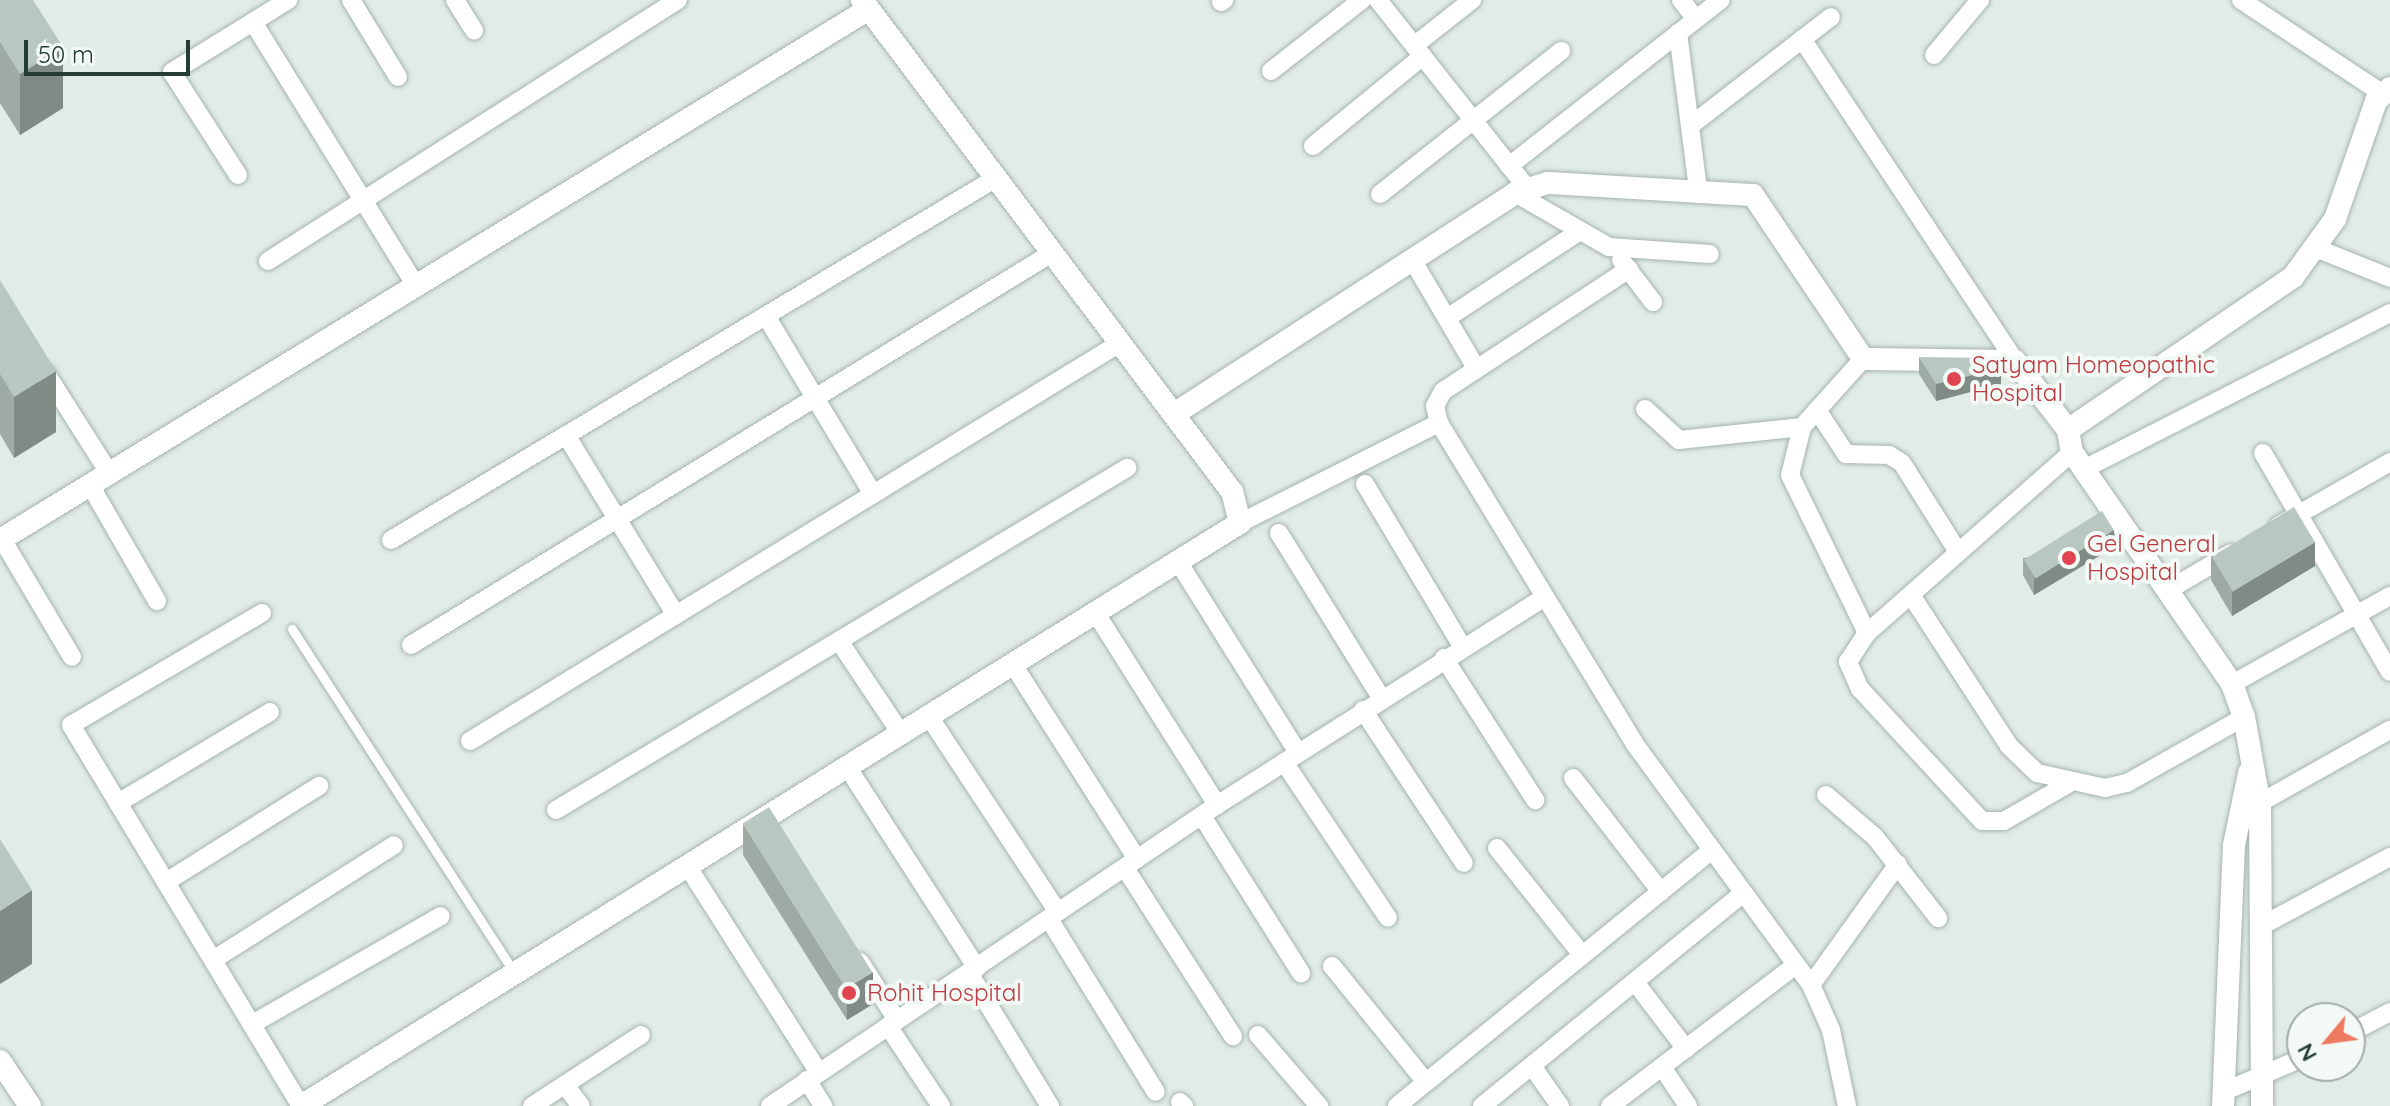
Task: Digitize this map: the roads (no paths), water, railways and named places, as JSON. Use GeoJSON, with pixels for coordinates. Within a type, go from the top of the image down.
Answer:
{"type":"FeatureCollection","features":[{"type":"Feature","properties":{"kind":"street"},"geometry":{"type":"LineString","coordinates":[[238,175],[172,72],[288,0]]}},
{"type":"Feature","properties":{"kind":"street"},"geometry":{"type":"LineString","coordinates":[[351,0],[398,77]]}},
{"type":"Feature","properties":{"kind":"street"},"geometry":{"type":"LineString","coordinates":[[455,0],[474,30]]}},
{"type":"Feature","properties":{"kind":"street"},"geometry":{"type":"LineString","coordinates":[[268,261],[678,0]]}},
{"type":"Feature","properties":{"kind":"street"},"geometry":{"type":"LineString","coordinates":[[1271,71],[1362,0]]}},
{"type":"Feature","properties":{"kind":"street"},"geometry":{"type":"LineString","coordinates":[[1378,0],[1509,166],[1520,190],[1609,247],[1653,302]]}},
{"type":"Feature","properties":{"kind":"street"},"geometry":{"type":"LineString","coordinates":[[1313,146],[1472,0]]}},
{"type":"Feature","properties":{"kind":"street"},"geometry":{"type":"LineString","coordinates":[[1681,0],[1696,19]]}},
{"type":"Feature","properties":{"kind":"street"},"geometry":{"type":"LineString","coordinates":[[1509,166],[1721,0]]}},
{"type":"Feature","properties":{"kind":"street"},"geometry":{"type":"LineString","coordinates":[[1934,55],[1980,0]]}},
{"type":"Feature","properties":{"kind":"street"},"geometry":{"type":"LineString","coordinates":[[2075,451],[2078,417],[2262,304],[2318,249],[2363,135],[2383,94],[2241,0]]}},
{"type":"Feature","properties":{"kind":"street"},"geometry":{"type":"LineString","coordinates":[[72,657],[1,540],[866,5],[1232,492],[1240,523]]}},
{"type":"Feature","properties":{"kind":"street"},"geometry":{"type":"LineString","coordinates":[[1690,126],[1831,17]]}},
{"type":"Feature","properties":{"kind":"street"},"geometry":{"type":"LineString","coordinates":[[253,22],[416,286]]}},
{"type":"Feature","properties":{"kind":"street"},"geometry":{"type":"LineString","coordinates":[[1678,33],[1698,189]]}},
{"type":"Feature","properties":{"kind":"street"},"geometry":{"type":"LineString","coordinates":[[1802,39],[2167,591],[2232,684],[2244,717],[2249,773],[2260,805],[2262,1106]]}},
{"type":"Feature","properties":{"kind":"street"},"geometry":{"type":"LineString","coordinates":[[1380,194],[1561,51]]}},
{"type":"Feature","properties":{"kind":"street"},"geometry":{"type":"LineString","coordinates":[[391,540],[996,178]]}},
{"type":"Feature","properties":{"kind":"street"},"geometry":{"type":"LineString","coordinates":[[1174,414],[1520,190],[1698,189],[1753,195],[1766,208],[1863,359]]}},
{"type":"Feature","properties":{"kind":"street"},"geometry":{"type":"LineString","coordinates":[[1447,318],[1580,231]]}},
{"type":"Feature","properties":{"kind":"street"},"geometry":{"type":"LineString","coordinates":[[1609,247],[1710,254]]}},
{"type":"Feature","properties":{"kind":"street"},"geometry":{"type":"LineString","coordinates":[[2318,249],[2390,278]]}},
{"type":"Feature","properties":{"kind":"street"},"geometry":{"type":"LineString","coordinates":[[411,645],[1052,253]]}},
{"type":"Feature","properties":{"kind":"street"},"geometry":{"type":"LineString","coordinates":[[1413,261],[1476,368]]}},
{"type":"Feature","properties":{"kind":"street"},"geometry":{"type":"LineString","coordinates":[[1629,269],[1476,368],[1437,398],[1439,423],[1543,598],[1708,853],[1811,985],[1831,1030],[1847,1106]]}},
{"type":"Feature","properties":{"kind":"street"},"geometry":{"type":"LineString","coordinates":[[2244,717],[2127,783],[2068,784],[2004,821],[1972,814],[1854,680],[1848,662],[1867,633],[2075,451],[2390,313]]}},
{"type":"Feature","properties":{"kind":"street"},"geometry":{"type":"LineString","coordinates":[[766,316],[873,494]]}},
{"type":"Feature","properties":{"kind":"street"},"geometry":{"type":"LineString","coordinates":[[470,741],[1120,343]]}},
{"type":"Feature","properties":{"kind":"street"},"geometry":{"type":"LineString","coordinates":[[34,355],[100,479],[157,601]]}},
{"type":"Feature","properties":{"kind":"street"},"geometry":{"type":"LineString","coordinates":[[1867,633],[1790,475],[1802,427],[1863,359],[2015,361]]}},
{"type":"Feature","properties":{"kind":"street"},"geometry":{"type":"LineString","coordinates":[[1645,409],[1679,440],[1802,427]]}},
{"type":"Feature","properties":{"kind":"street"},"geometry":{"type":"LineString","coordinates":[[1817,410],[1846,454],[1889,455],[1902,463],[1958,552]]}},
{"type":"Feature","properties":{"kind":"street"},"geometry":{"type":"LineString","coordinates":[[262,613],[71,725],[254,1023],[301,1106],[688,867],[774,824],[848,768],[1240,523],[1439,423]]}},
{"type":"Feature","properties":{"kind":"street"},"geometry":{"type":"LineString","coordinates":[[566,435],[676,615]]}},
{"type":"Feature","properties":{"kind":"street"},"geometry":{"type":"LineString","coordinates":[[2263,453],[2390,672]]}},
{"type":"Feature","properties":{"kind":"street"},"geometry":{"type":"LineString","coordinates":[[2167,591],[2390,462]]}},
{"type":"Feature","properties":{"kind":"street"},"geometry":{"type":"LineString","coordinates":[[556,810],[1127,468]]}},
{"type":"Feature","properties":{"kind":"street"},"geometry":{"type":"LineString","coordinates":[[1365,484],[1463,648]]}},
{"type":"Feature","properties":{"kind":"street"},"geometry":{"type":"LineString","coordinates":[[1279,533],[1382,699]]}},
{"type":"Feature","properties":{"kind":"street"},"geometry":{"type":"LineString","coordinates":[[1179,563],[1388,918]]}},
{"type":"Feature","properties":{"kind":"street"},"geometry":{"type":"LineString","coordinates":[[1911,595],[2018,757],[2068,784]]}},
{"type":"Feature","properties":{"kind":"street"},"geometry":{"type":"LineString","coordinates":[[2232,684],[2390,596]]}},
{"type":"Feature","properties":{"kind":"street"},"geometry":{"type":"LineString","coordinates":[[770,1106],[1217,805],[1444,658],[1543,598]]}},
{"type":"Feature","properties":{"kind":"street"},"geometry":{"type":"LineString","coordinates":[[1097,615],[1217,805]]}},
{"type":"Feature","properties":{"kind":"street"},"geometry":{"type":"LineString","coordinates":[[839,641],[902,735]]}},
{"type":"Feature","properties":{"kind":"street"},"geometry":{"type":"LineString","coordinates":[[1444,658],[1535,800]]}},
{"type":"Feature","properties":{"kind":"street"},"geometry":{"type":"LineString","coordinates":[[1014,666],[1233,1036]]}},
{"type":"Feature","properties":{"kind":"street"},"geometry":{"type":"LineString","coordinates":[[1363,710],[1464,863]]}},
{"type":"Feature","properties":{"kind":"street"},"geometry":{"type":"LineString","coordinates":[[118,803],[270,712]]}},
{"type":"Feature","properties":{"kind":"street"},"geometry":{"type":"LineString","coordinates":[[930,718],[1054,916],[1156,1092]]}},
{"type":"Feature","properties":{"kind":"street"},"geometry":{"type":"LineString","coordinates":[[2239,812],[2260,805],[2390,730]]}},
{"type":"Feature","properties":{"kind":"street"},"geometry":{"type":"LineString","coordinates":[[848,768],[973,970],[1050,1106]]}},
{"type":"Feature","properties":{"kind":"street"},"geometry":{"type":"LineString","coordinates":[[2223,1099],[2239,812],[2249,773]]}},
{"type":"Feature","properties":{"kind":"street"},"geometry":{"type":"LineString","coordinates":[[1573,778],[1661,892]]}},
{"type":"Feature","properties":{"kind":"street"},"geometry":{"type":"LineString","coordinates":[[166,882],[319,786]]}},
{"type":"Feature","properties":{"kind":"street"},"geometry":{"type":"LineString","coordinates":[[1826,795],[1898,864],[1938,918]]}},
{"type":"Feature","properties":{"kind":"street"},"geometry":{"type":"LineString","coordinates":[[1202,816],[1301,973]]}},
{"type":"Feature","properties":{"kind":"street"},"geometry":{"type":"LineString","coordinates":[[213,960],[394,845]]}},
{"type":"Feature","properties":{"kind":"street"},"geometry":{"type":"LineString","coordinates":[[1497,848],[1582,955]]}},
{"type":"Feature","properties":{"kind":"street"},"geometry":{"type":"LineString","coordinates":[[1397,1106],[1708,853]]}},
{"type":"Feature","properties":{"kind":"street"},"geometry":{"type":"LineString","coordinates":[[2263,925],[2390,857]]}},
{"type":"Feature","properties":{"kind":"street"},"geometry":{"type":"LineString","coordinates":[[1811,985],[1898,864]]}},
{"type":"Feature","properties":{"kind":"street"},"geometry":{"type":"LineString","coordinates":[[688,867],[812,1076],[823,1106]]}},
{"type":"Feature","properties":{"kind":"street"},"geometry":{"type":"LineString","coordinates":[[1482,1106],[1741,895]]}},
{"type":"Feature","properties":{"kind":"street"},"geometry":{"type":"LineString","coordinates":[[254,1023],[441,916]]}},
{"type":"Feature","properties":{"kind":"street"},"geometry":{"type":"LineString","coordinates":[[849,944],[941,1106]]}},
{"type":"Feature","properties":{"kind":"street"},"geometry":{"type":"LineString","coordinates":[[1610,1106],[1796,965]]}},
{"type":"Feature","properties":{"kind":"street"},"geometry":{"type":"LineString","coordinates":[[1332,966],[1426,1082]]}},
{"type":"Feature","properties":{"kind":"street"},"geometry":{"type":"LineString","coordinates":[[1635,982],[1686,1049]]}},
{"type":"Feature","properties":{"kind":"street"},"geometry":{"type":"LineString","coordinates":[[2366,1025],[2390,1012]]}},
{"type":"Feature","properties":{"kind":"street"},"geometry":{"type":"LineString","coordinates":[[532,1106],[641,1035]]}},
{"type":"Feature","properties":{"kind":"street"},"geometry":{"type":"LineString","coordinates":[[1258,1035],[1319,1106]]}},
{"type":"Feature","properties":{"kind":"street"},"geometry":{"type":"LineString","coordinates":[[0,1061],[30,1106]]}},
{"type":"Feature","properties":{"kind":"street"},"geometry":{"type":"LineString","coordinates":[[1532,1066],[1560,1106]]}},
{"type":"Feature","properties":{"kind":"street"},"geometry":{"type":"LineString","coordinates":[[2223,1099],[2286,1066]]}},
{"type":"Feature","properties":{"kind":"street"},"geometry":{"type":"LineString","coordinates":[[1662,1067],[1688,1106]]}},
{"type":"Feature","properties":{"kind":"street"},"geometry":{"type":"LineString","coordinates":[[565,1085],[581,1106]]}},
{"type":"Feature","properties":{"kind":"lane"},"geometry":{"type":"LineString","coordinates":[[292,629],[515,974]]}},
{"type":"Feature","properties":{"kind":"place","name":"Satyam Homeopathic Hospital"},"geometry":{"type":"Point","coordinates":[1954,379]}},
{"type":"Feature","properties":{"kind":"place","name":"Gel General Hospital"},"geometry":{"type":"Point","coordinates":[2069,558]}},
{"type":"Feature","properties":{"kind":"place","name":"Rohit Hospital"},"geometry":{"type":"Point","coordinates":[849,993]}}]}
